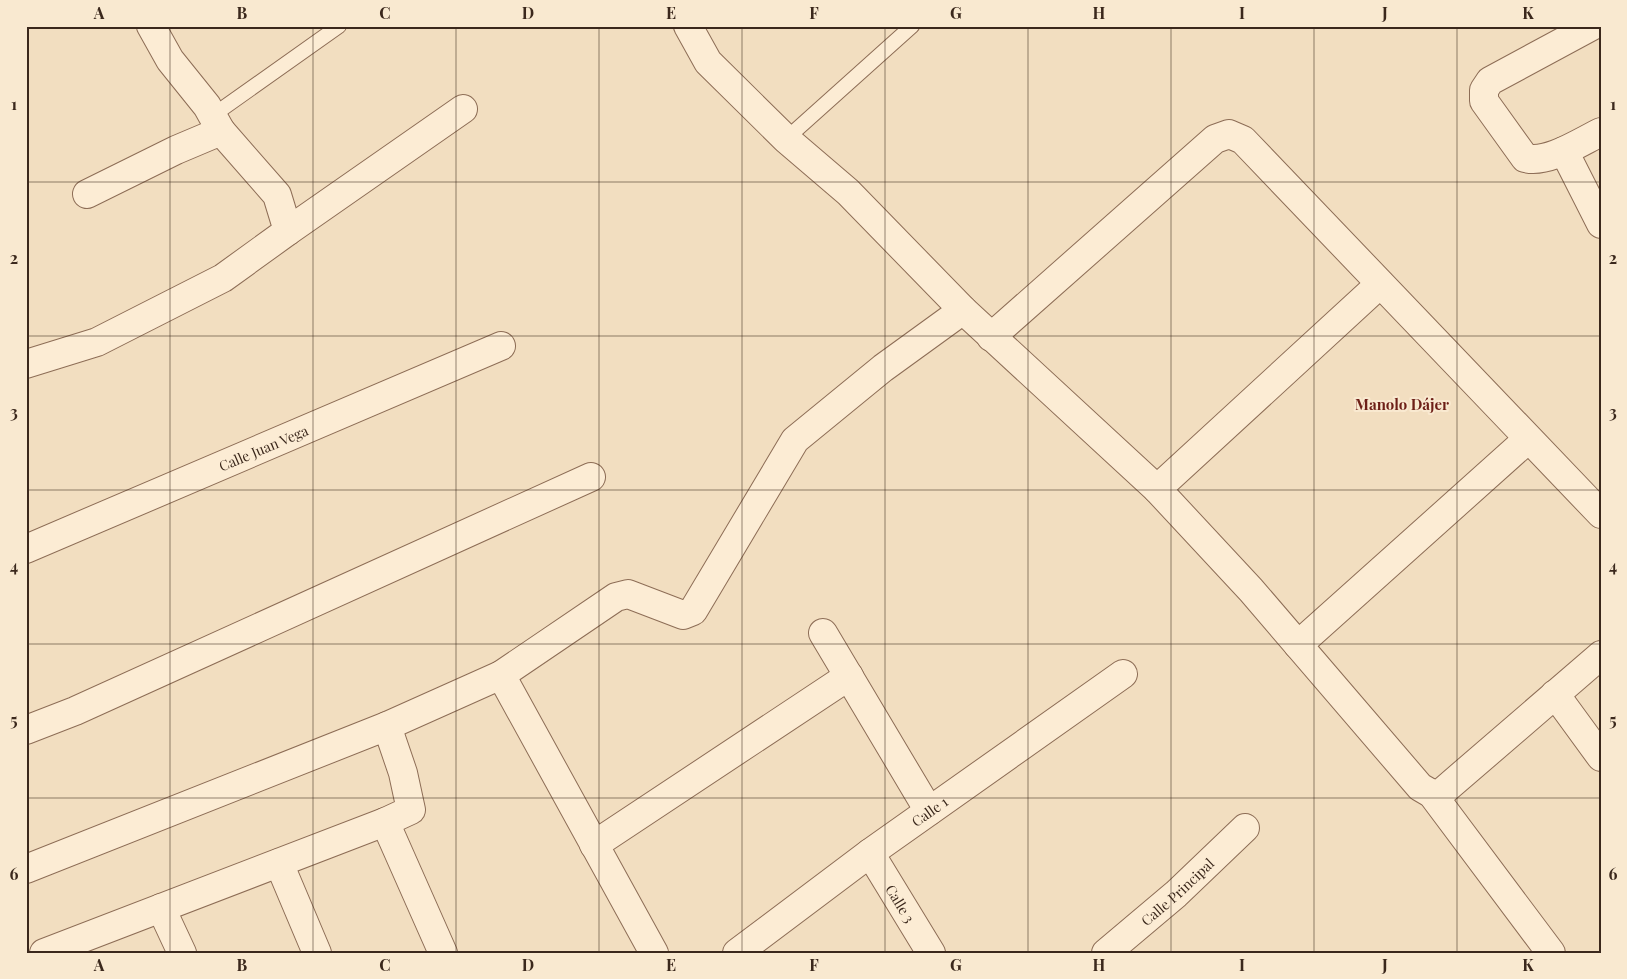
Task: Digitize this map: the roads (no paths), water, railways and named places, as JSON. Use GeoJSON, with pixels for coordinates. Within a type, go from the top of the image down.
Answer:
{"type":"FeatureCollection","features":[{"type":"Feature","properties":{"kind":"street"},"geometry":{"type":"LineString","coordinates":[[151,26],[170,60],[207,106],[217,124],[277,195],[288,231]]}},
{"type":"Feature","properties":{"kind":"street"},"geometry":{"type":"LineString","coordinates":[[688,26],[708,62],[786,139],[848,192],[991,337],[1157,489],[1251,590],[1420,788],[1432,794],[1551,953]]}},
{"type":"Feature","properties":{"kind":"street"},"geometry":{"type":"LineString","coordinates":[[1592,26],[1490,80],[1484,90],[1484,100],[1525,158],[1534,160],[1564,151],[1601,132]]}},
{"type":"Feature","properties":{"kind":"street"},"geometry":{"type":"LineString","coordinates":[[26,364],[97,342],[222,278],[463,109]]}},
{"type":"Feature","properties":{"kind":"street"},"geometry":{"type":"LineString","coordinates":[[87,194],[176,150],[217,124]]}},
{"type":"Feature","properties":{"kind":"street"},"geometry":{"type":"LineString","coordinates":[[991,337],[1215,139],[1229,134],[1243,140],[1601,514]]}},
{"type":"Feature","properties":{"kind":"street"},"geometry":{"type":"LineString","coordinates":[[1564,151],[1601,224]]}},
{"type":"Feature","properties":{"kind":"street"},"geometry":{"type":"LineString","coordinates":[[1157,489],[1380,284]]}},
{"type":"Feature","properties":{"kind":"street"},"geometry":{"type":"LineString","coordinates":[[26,869],[387,726],[501,675],[616,597],[628,594],[683,615],[693,611],[795,440],[883,368],[963,310]]}},
{"type":"Feature","properties":{"kind":"street","name":"Calle Juan Vega"},"geometry":{"type":"LineString","coordinates":[[26,549],[500,346]]}},
{"type":"Feature","properties":{"kind":"street"},"geometry":{"type":"LineString","coordinates":[[1298,645],[1528,439]]}},
{"type":"Feature","properties":{"kind":"street"},"geometry":{"type":"LineString","coordinates":[[26,730],[84,707],[591,477]]}},
{"type":"Feature","properties":{"kind":"street"},"geometry":{"type":"LineString","coordinates":[[823,633],[930,811]]}},
{"type":"Feature","properties":{"kind":"street"},"geometry":{"type":"LineString","coordinates":[[1432,794],[1441,793],[1601,655]]}},
{"type":"Feature","properties":{"kind":"street","name":"Calle 1"},"geometry":{"type":"LineString","coordinates":[[737,953],[870,853],[1123,674]]}},
{"type":"Feature","properties":{"kind":"street"},"geometry":{"type":"LineString","coordinates":[[501,675],[654,953]]}},
{"type":"Feature","properties":{"kind":"street"},"geometry":{"type":"LineString","coordinates":[[594,845],[849,676]]}},
{"type":"Feature","properties":{"kind":"street"},"geometry":{"type":"LineString","coordinates":[[1555,694],[1601,757]]}},
{"type":"Feature","properties":{"kind":"street"},"geometry":{"type":"LineString","coordinates":[[51,951],[385,822],[411,810],[403,773],[387,726]]}},
{"type":"Feature","properties":{"kind":"street"},"geometry":{"type":"LineString","coordinates":[[385,822],[443,953]]}},
{"type":"Feature","properties":{"kind":"street","name":"Calle Principal"},"geometry":{"type":"LineString","coordinates":[[1106,953],[1176,894],[1244,828]]}},
{"type":"Feature","properties":{"kind":"street","name":"Calle 3"},"geometry":{"type":"LineString","coordinates":[[870,853],[931,953]]}},
{"type":"Feature","properties":{"kind":"street"},"geometry":{"type":"LineString","coordinates":[[279,863],[317,953]]}},
{"type":"Feature","properties":{"kind":"street"},"geometry":{"type":"LineString","coordinates":[[161,908],[182,953]]}},
{"type":"Feature","properties":{"kind":"lane"},"geometry":{"type":"LineString","coordinates":[[217,124],[339,26]]}},
{"type":"Feature","properties":{"kind":"lane"},"geometry":{"type":"LineString","coordinates":[[786,139],[912,26]]}},
{"type":"Feature","properties":{"kind":"district","name":"Manolo Dájer"},"geometry":{"type":"Point","coordinates":[1402,404]}}]}
